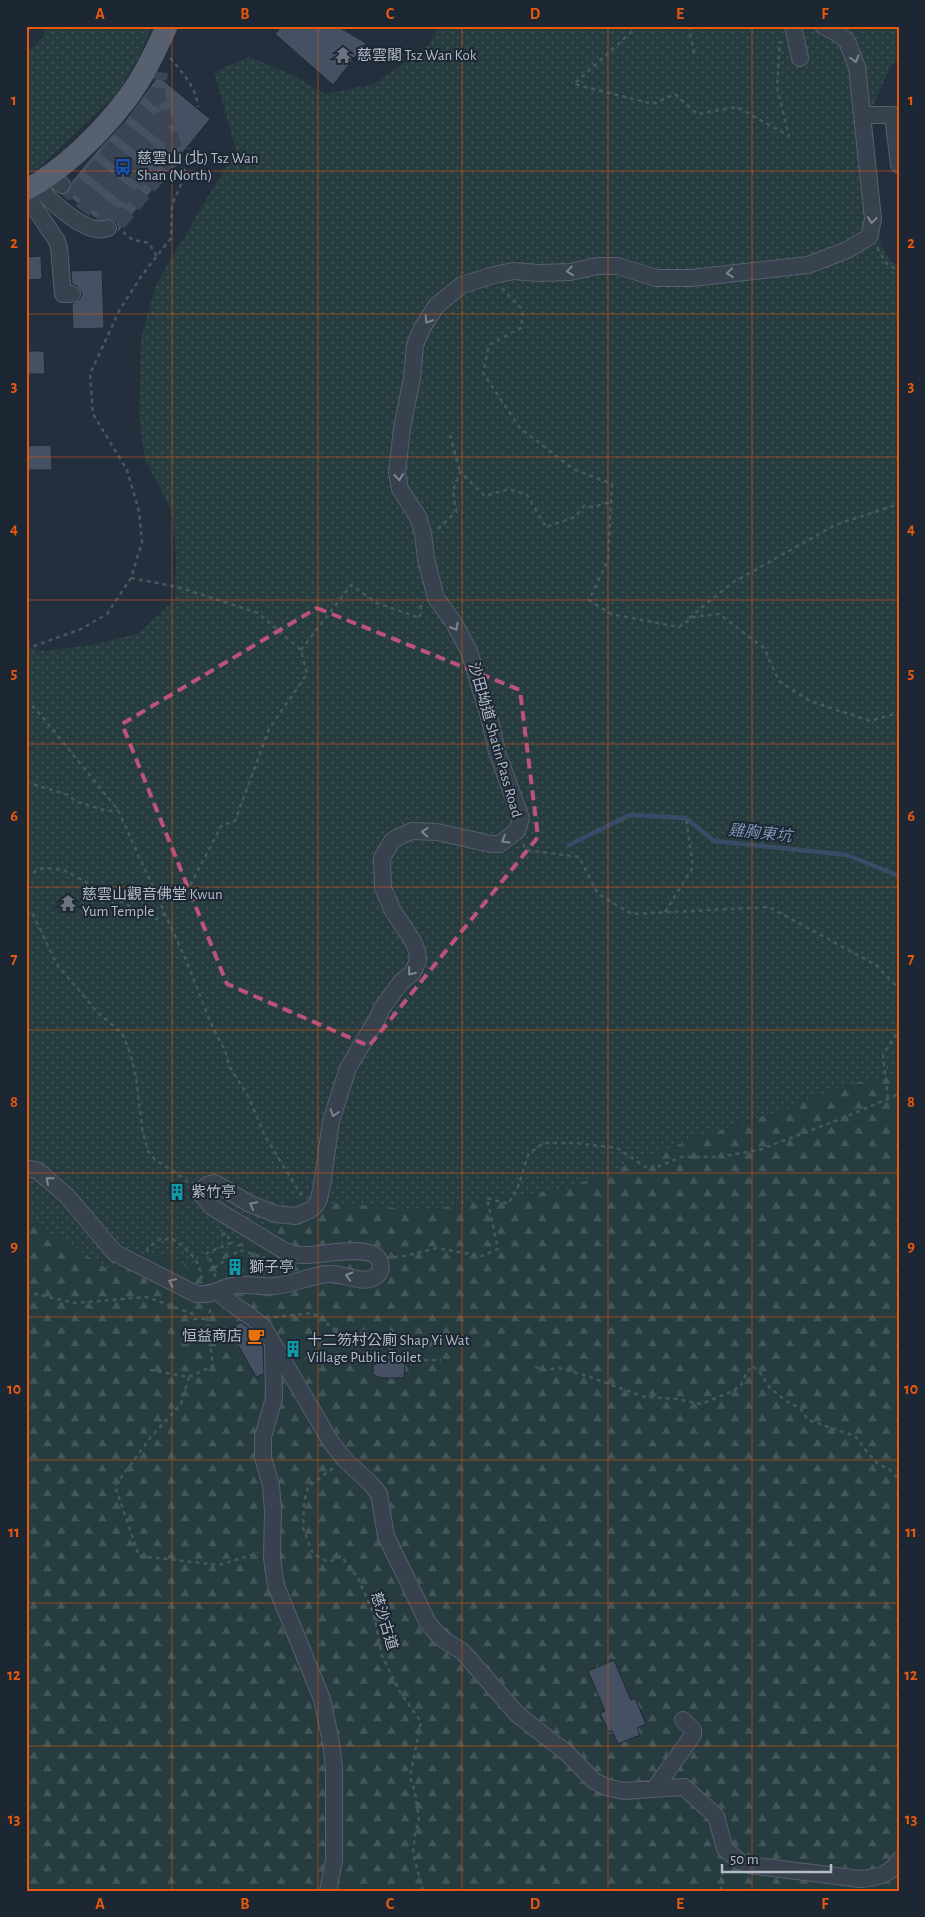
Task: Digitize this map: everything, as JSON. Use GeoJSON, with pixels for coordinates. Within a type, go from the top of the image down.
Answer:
{"type":"FeatureCollection","features":[{"type":"Feature","properties":{"kind":"main road"},"geometry":{"type":"LineString","coordinates":[[40,186],[82,148],[161,63],[167,26]]}},
{"type":"Feature","properties":{"kind":"street"},"geometry":{"type":"LineString","coordinates":[[823,26],[845,38],[852,50],[857,67],[873,219],[869,237]]}},
{"type":"Feature","properties":{"kind":"street"},"geometry":{"type":"LineString","coordinates":[[787,31],[800,58]]}},
{"type":"Feature","properties":{"kind":"street"},"geometry":{"type":"LineString","coordinates":[[862,115],[893,115],[899,165]]}},
{"type":"Feature","properties":{"kind":"street"},"geometry":{"type":"LineString","coordinates":[[40,186],[57,206],[90,228],[102,231],[114,229]]}},
{"type":"Feature","properties":{"kind":"street"},"geometry":{"type":"LineString","coordinates":[[40,186],[57,241],[63,294],[72,294]]}},
{"type":"Feature","properties":{"kind":"street","name":"沙田坳道 Shatin Pass Road"},"geometry":{"type":"LineString","coordinates":[[310,1210],[320,1199],[331,1121],[348,1068],[377,1020],[382,1008],[401,982],[412,973],[418,961],[413,941],[392,911],[384,888],[382,858],[392,841],[412,831],[437,832],[491,844],[499,844],[517,831],[521,818],[497,752],[490,720],[469,651],[454,623],[436,598],[418,518],[400,488],[397,473],[402,428],[412,378],[415,345],[422,328],[437,305],[462,285],[513,271],[539,273],[570,272],[597,266],[618,266],[656,278],[691,278],[808,265],[847,250],[869,237]]}},
{"type":"Feature","properties":{"kind":"street"},"geometry":{"type":"LineString","coordinates":[[26,1168],[38,1171],[67,1196],[115,1253],[196,1294],[209,1294],[216,1285]]}},
{"type":"Feature","properties":{"kind":"street"},"geometry":{"type":"LineString","coordinates":[[216,1285],[231,1286],[242,1284],[272,1287],[291,1284],[316,1275],[330,1273],[340,1273],[364,1280],[372,1279],[380,1272],[381,1264],[378,1258],[371,1253],[342,1251],[302,1255],[293,1254],[275,1246],[212,1207],[201,1194],[209,1184],[215,1184],[250,1204],[276,1214],[296,1216],[310,1210]]}},
{"type":"Feature","properties":{"kind":"street"},"geometry":{"type":"LineString","coordinates":[[216,1285],[228,1302],[255,1319],[264,1328],[331,1442],[345,1460],[379,1494],[386,1536],[428,1623],[441,1638],[463,1652],[517,1714],[568,1754],[593,1780],[606,1787],[624,1791],[684,1787],[716,1816],[726,1849],[739,1861],[749,1865],[860,1880],[888,1873],[899,1860]]}},
{"type":"Feature","properties":{"kind":"street"},"geometry":{"type":"LineString","coordinates":[[273,1344],[274,1398],[263,1437],[263,1458],[270,1486],[273,1511],[272,1549],[276,1586],[322,1699],[331,1742],[334,1768],[334,1860],[328,1891]]}},
{"type":"Feature","properties":{"kind":"street"},"geometry":{"type":"LineString","coordinates":[[655,1788],[692,1736],[692,1730],[683,1720]]}},
{"type":"Feature","properties":{"kind":"path"},"geometry":{"type":"LineString","coordinates":[[638,26],[574,84],[653,104],[675,94],[697,114],[737,107],[789,136],[777,88],[787,31]]}},
{"type":"Feature","properties":{"kind":"path"},"geometry":{"type":"LineString","coordinates":[[688,26],[695,56]]}},
{"type":"Feature","properties":{"kind":"path"},"geometry":{"type":"LineString","coordinates":[[161,63],[190,84],[197,96],[198,107]]}},
{"type":"Feature","properties":{"kind":"path"},"geometry":{"type":"LineString","coordinates":[[26,649],[81,629],[107,614],[131,578],[142,542],[139,511],[127,470],[93,414],[90,374],[119,311],[142,275],[172,238],[172,204],[182,182],[189,148]]}},
{"type":"Feature","properties":{"kind":"path"},"geometry":{"type":"LineString","coordinates":[[114,229],[133,240],[149,243],[156,257]]}},
{"type":"Feature","properties":{"kind":"path"},"geometry":{"type":"LineString","coordinates":[[869,237],[886,264],[899,271]]}},
{"type":"Feature","properties":{"kind":"path"},"geometry":{"type":"LineString","coordinates":[[494,275],[502,289],[523,310],[521,328],[489,345],[483,373],[520,428],[573,469],[612,484],[608,560],[590,600],[611,614],[678,627],[694,617],[719,614],[764,648],[779,681],[810,701],[870,721],[895,714],[899,716]]}},
{"type":"Feature","properties":{"kind":"path"},"geometry":{"type":"LineString","coordinates":[[450,434],[460,472],[485,496],[509,489],[527,495],[546,527],[575,517],[584,506],[593,507],[611,502]]}},
{"type":"Feature","properties":{"kind":"path"},"geometry":{"type":"LineString","coordinates":[[424,542],[456,512],[453,490],[460,472]]}},
{"type":"Feature","properties":{"kind":"path"},"geometry":{"type":"LineString","coordinates":[[678,627],[732,583],[827,530],[899,504]]}},
{"type":"Feature","properties":{"kind":"path"},"geometry":{"type":"LineString","coordinates":[[131,578],[178,587],[258,613],[300,650],[307,674],[269,729],[235,821],[222,825],[189,887],[157,898]]}},
{"type":"Feature","properties":{"kind":"path"},"geometry":{"type":"LineString","coordinates":[[300,650],[351,585],[377,603],[420,618],[422,595]]}},
{"type":"Feature","properties":{"kind":"path"},"geometry":{"type":"LineString","coordinates":[[26,700],[40,714],[118,810],[186,960],[212,1026],[225,1050],[230,1066],[247,1094],[265,1136],[310,1210]]}},
{"type":"Feature","properties":{"kind":"path"},"geometry":{"type":"LineString","coordinates":[[26,782],[68,794],[75,801],[107,811],[118,810]]}},
{"type":"Feature","properties":{"kind":"path"},"geometry":{"type":"LineString","coordinates":[[665,912],[693,867],[686,818]]}},
{"type":"Feature","properties":{"kind":"path"},"geometry":{"type":"LineString","coordinates":[[517,831],[526,850],[579,857],[598,894],[632,914],[769,907],[876,966],[899,989]]}},
{"type":"Feature","properties":{"kind":"path"},"geometry":{"type":"LineString","coordinates":[[26,877],[45,868],[64,870],[153,918],[158,919],[164,914]]}},
{"type":"Feature","properties":{"kind":"path"},"geometry":{"type":"LineString","coordinates":[[26,914],[32,912],[56,962],[97,1012],[122,1033],[136,1076],[142,1128],[148,1151],[155,1160],[175,1172]]}},
{"type":"Feature","properties":{"kind":"path"},"geometry":{"type":"LineString","coordinates":[[888,1098],[883,1055],[899,1030]]}},
{"type":"Feature","properties":{"kind":"path"},"geometry":{"type":"LineString","coordinates":[[378,1258],[405,1256],[437,1248],[482,1256],[498,1249],[488,1198],[508,1204],[517,1190],[528,1155],[543,1143],[575,1143],[617,1148],[650,1170],[681,1157],[718,1157],[759,1150],[899,1094]]}},
{"type":"Feature","properties":{"kind":"path"},"geometry":{"type":"LineString","coordinates":[[212,1207],[222,1235],[227,1234],[231,1243],[207,1253],[214,1268],[216,1285]]}},
{"type":"Feature","properties":{"kind":"path"},"geometry":{"type":"LineString","coordinates":[[148,1248],[160,1239],[175,1239],[198,1265],[202,1282]]}},
{"type":"Feature","properties":{"kind":"path"},"geometry":{"type":"LineString","coordinates":[[214,1268],[240,1250],[270,1260]]}},
{"type":"Feature","properties":{"kind":"path"},"geometry":{"type":"LineString","coordinates":[[26,1292],[75,1303],[147,1297],[193,1314],[194,1319],[207,1320],[213,1366],[189,1377],[150,1370]]}},
{"type":"Feature","properties":{"kind":"path"},"geometry":{"type":"LineString","coordinates":[[255,1319],[313,1314],[351,1342],[375,1339],[400,1357],[408,1357],[409,1360],[441,1360]]}},
{"type":"Feature","properties":{"kind":"path"},"geometry":{"type":"LineString","coordinates":[[535,1367],[545,1370],[559,1368],[645,1397],[677,1399],[701,1404],[737,1388],[741,1385],[752,1366],[759,1371],[769,1387],[786,1401],[800,1408],[808,1420],[854,1436],[878,1464],[889,1469],[899,1480]]}},
{"type":"Feature","properties":{"kind":"path"},"geometry":{"type":"LineString","coordinates":[[189,1377],[181,1404],[150,1438],[115,1486],[139,1556],[219,1565],[272,1549]]}},
{"type":"Feature","properties":{"kind":"path","name":"慈沙古道"},"geometry":{"type":"LineString","coordinates":[[345,1460],[308,1487],[304,1503],[303,1528],[314,1554],[329,1562],[341,1556],[358,1578],[377,1625],[382,1656],[400,1692],[421,1722],[410,1777],[415,1792],[419,1820],[413,1853],[423,1891]]}},
{"type":"Feature","properties":{"kind":"path"},"geometry":{"type":"LineString","coordinates":[[721,1891],[726,1849]]}},
{"type":"Feature","properties":{"kind":"highlighted area"},"geometry":{"type":"Polygon","coordinates":[[[317,608],[520,690],[538,837],[369,1046],[227,984],[122,724],[317,608]]]}},
{"type":"Feature","properties":{"kind":"green space"},"geometry":{"type":"Polygon","coordinates":[[[46,26],[152,26],[140,55],[116,95],[42,165],[26,176],[26,54],[42,38],[46,26]]]}},
{"type":"Feature","properties":{"kind":"green space"},"geometry":{"type":"Polygon","coordinates":[[[439,26],[899,26],[899,61],[891,64],[871,112],[881,244],[890,261],[899,267],[899,1074],[858,1082],[777,1112],[698,1137],[567,1188],[427,1210],[291,1200],[269,1227],[208,1262],[106,1268],[34,1222],[26,1225],[26,646],[41,651],[91,645],[137,634],[175,600],[176,557],[172,511],[145,460],[139,416],[141,339],[156,284],[236,150],[214,72],[249,57],[289,73],[326,94],[374,84],[427,47],[439,26]]]}},
{"type":"Feature","properties":{"kind":"green space"},"geometry":{"type":"Polygon","coordinates":[[[899,1074],[899,1891],[26,1891],[26,1225],[34,1222],[106,1268],[207,1262],[269,1227],[291,1200],[427,1210],[567,1188],[698,1137],[777,1112],[858,1082],[899,1074]]]}},
{"type":"Feature","properties":{"kind":"green space"},"geometry":{"type":"Polygon","coordinates":[[[129,1249],[148,1257],[148,1252],[174,1259],[185,1266],[194,1276],[190,1277],[189,1281],[124,1251],[129,1249]]]}},
{"type":"Feature","properties":{"kind":"building"},"geometry":{"type":"Polygon","coordinates":[[[282,26],[337,26],[366,43],[333,85],[275,34],[282,26]]]}},
{"type":"Feature","properties":{"kind":"building"},"geometry":{"type":"Polygon","coordinates":[[[158,76],[210,119],[116,235],[118,227],[115,221],[95,218],[66,194],[70,191],[71,182],[125,121],[158,76]]]}},
{"type":"Feature","properties":{"kind":"building"},"geometry":{"type":"Polygon","coordinates":[[[41,256],[42,279],[26,280],[26,257],[41,256]]]}},
{"type":"Feature","properties":{"kind":"building"},"geometry":{"type":"Polygon","coordinates":[[[102,270],[104,328],[73,329],[72,304],[80,299],[82,294],[77,286],[72,284],[71,271],[102,270]]]}},
{"type":"Feature","properties":{"kind":"building"},"geometry":{"type":"Polygon","coordinates":[[[26,351],[44,351],[45,374],[26,374],[26,351]]]}},
{"type":"Feature","properties":{"kind":"building"},"geometry":{"type":"Polygon","coordinates":[[[51,445],[52,470],[26,470],[26,446],[51,445]]]}},
{"type":"Feature","properties":{"kind":"building","name":"紫竹亭"},"geometry":{"type":"Polygon","coordinates":[[[170,1186],[185,1187],[185,1198],[169,1198],[170,1186]]]}},
{"type":"Feature","properties":{"kind":"building"},"geometry":{"type":"Polygon","coordinates":[[[232,1259],[239,1263],[241,1267],[238,1275],[231,1273],[228,1268],[232,1259]]]}},
{"type":"Feature","properties":{"kind":"building"},"geometry":{"type":"Polygon","coordinates":[[[241,1322],[256,1334],[263,1346],[264,1374],[256,1377],[229,1329],[241,1322]]]}},
{"type":"Feature","properties":{"kind":"building"},"geometry":{"type":"Polygon","coordinates":[[[386,1355],[387,1360],[405,1361],[404,1378],[382,1378],[373,1375],[373,1365],[376,1364],[375,1358],[386,1355]]]}},
{"type":"Feature","properties":{"kind":"building"},"geometry":{"type":"Polygon","coordinates":[[[614,1660],[631,1700],[635,1698],[646,1724],[637,1728],[640,1735],[618,1744],[612,1731],[609,1732],[600,1713],[605,1711],[588,1671],[614,1660]]]}},
{"type":"Feature","properties":{"kind":"waterway","name":"雞胸東坑"},"geometry":{"type":"LineString","coordinates":[[569,845],[630,815],[686,818],[714,841],[847,855],[899,876]]}},
{"type":"Feature","properties":{"kind":"tunnel"},"geometry":{"type":"LineString","coordinates":[[62,185],[115,227],[176,154],[157,95],[160,72]]}},
{"type":"Feature","properties":{"kind":"tunnel"},"geometry":{"type":"LineString","coordinates":[[75,195],[157,95]]}},
{"type":"Feature","properties":{"kind":"tunnel"},"geometry":{"type":"LineString","coordinates":[[85,203],[162,110]]}},
{"type":"Feature","properties":{"kind":"tunnel"},"geometry":{"type":"LineString","coordinates":[[95,211],[166,125]]}},
{"type":"Feature","properties":{"kind":"tunnel"},"geometry":{"type":"LineString","coordinates":[[105,219],[171,139]]}},
{"type":"Feature","properties":{"kind":"place","name":"慈雲閣 Tsz Wan Kok"},"geometry":{"type":"Point","coordinates":[343,55]}},
{"type":"Feature","properties":{"kind":"place","name":"慈雲山 (北) Tsz Wan Shan (North)"},"geometry":{"type":"Point","coordinates":[123,167]}},
{"type":"Feature","properties":{"kind":"place","name":"慈雲山觀音佛堂 Kwun Yum Temple"},"geometry":{"type":"Point","coordinates":[68,903]}},
{"type":"Feature","properties":{"kind":"place","name":"紫竹亭"},"geometry":{"type":"Point","coordinates":[177,1192]}},
{"type":"Feature","properties":{"kind":"place","name":"獅子亭"},"geometry":{"type":"Point","coordinates":[235,1267]}},
{"type":"Feature","properties":{"kind":"place","name":"恒益商店"},"geometry":{"type":"Point","coordinates":[256,1336]}},
{"type":"Feature","properties":{"kind":"place","name":"十二笏村公廁 Shap Yi Wat Village Public Toilet"},"geometry":{"type":"Point","coordinates":[293,1349]}}]}
